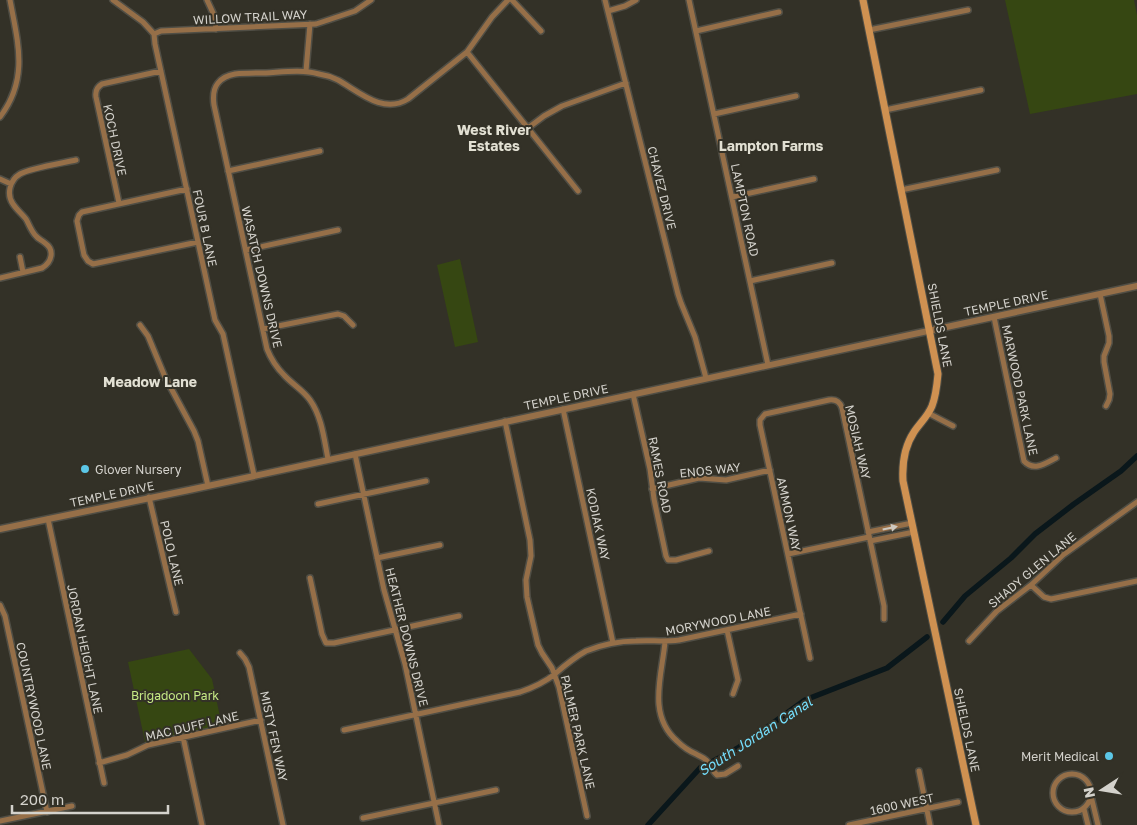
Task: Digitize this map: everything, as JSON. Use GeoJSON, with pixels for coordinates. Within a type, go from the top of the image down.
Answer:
{"type":"FeatureCollection","features":[{"type":"Feature","properties":{"kind":"main road","name":"SHIELDS LANE"},"geometry":{"type":"LineString","coordinates":[[862,0],[938,374],[936,393],[928,414],[912,436],[907,448],[904,460],[903,482],[976,825]]}},
{"type":"Feature","properties":{"kind":"street"},"geometry":{"type":"LineString","coordinates":[[0,117],[14,94],[20,64],[10,0]]}},
{"type":"Feature","properties":{"kind":"street"},"geometry":{"type":"LineString","coordinates":[[113,0],[138,18],[154,34]]}},
{"type":"Feature","properties":{"kind":"street"},"geometry":{"type":"LineString","coordinates":[[207,0],[214,15],[216,29]]}},
{"type":"Feature","properties":{"kind":"street","name":"WILLOW TRAIL WAY"},"geometry":{"type":"LineString","coordinates":[[154,34],[160,32],[310,24],[355,11],[371,0]]}},
{"type":"Feature","properties":{"kind":"street"},"geometry":{"type":"LineString","coordinates":[[310,24],[306,71],[337,80],[374,101],[399,103],[408,99],[467,52],[492,17],[508,0]]}},
{"type":"Feature","properties":{"kind":"street"},"geometry":{"type":"LineString","coordinates":[[512,0],[541,32]]}},
{"type":"Feature","properties":{"kind":"street","name":"CHAVEZ DRIVE"},"geometry":{"type":"LineString","coordinates":[[605,0],[680,303],[695,337],[706,378]]}},
{"type":"Feature","properties":{"kind":"street"},"geometry":{"type":"LineString","coordinates":[[608,11],[625,6],[636,0]]}},
{"type":"Feature","properties":{"kind":"street","name":"LAMPTON ROAD"},"geometry":{"type":"LineString","coordinates":[[689,0],[768,365]]}},
{"type":"Feature","properties":{"kind":"street"},"geometry":{"type":"LineString","coordinates":[[868,30],[968,10]]}},
{"type":"Feature","properties":{"kind":"street"},"geometry":{"type":"LineString","coordinates":[[696,31],[779,12]]}},
{"type":"Feature","properties":{"kind":"street","name":"FOUR B LANE"},"geometry":{"type":"LineString","coordinates":[[154,34],[215,320],[224,337],[254,475]]}},
{"type":"Feature","properties":{"kind":"street"},"geometry":{"type":"LineString","coordinates":[[467,52],[578,191]]}},
{"type":"Feature","properties":{"kind":"street","name":"KOCH DRIVE"},"geometry":{"type":"LineString","coordinates":[[118,203],[96,90],[102,84],[161,71]]}},
{"type":"Feature","properties":{"kind":"street","name":"WASATCH DOWNS DRIVE"},"geometry":{"type":"LineString","coordinates":[[306,71],[235,74],[228,76],[217,83],[214,105],[268,349],[274,364],[306,395],[314,408],[320,423],[328,459]]}},
{"type":"Feature","properties":{"kind":"street"},"geometry":{"type":"LineString","coordinates":[[528,128],[557,109],[626,82]]}},
{"type":"Feature","properties":{"kind":"street"},"geometry":{"type":"LineString","coordinates":[[885,110],[980,90]]}},
{"type":"Feature","properties":{"kind":"street"},"geometry":{"type":"LineString","coordinates":[[714,114],[796,96]]}},
{"type":"Feature","properties":{"kind":"street"},"geometry":{"type":"LineString","coordinates":[[228,171],[320,151]]}},
{"type":"Feature","properties":{"kind":"street"},"geometry":{"type":"LineString","coordinates":[[0,278],[44,267],[50,261],[51,256],[48,245],[36,236],[12,202],[11,184],[24,172],[76,160]]}},
{"type":"Feature","properties":{"kind":"street"},"geometry":{"type":"LineString","coordinates":[[901,190],[997,170]]}},
{"type":"Feature","properties":{"kind":"street"},"geometry":{"type":"LineString","coordinates":[[0,179],[11,184]]}},
{"type":"Feature","properties":{"kind":"street"},"geometry":{"type":"LineString","coordinates":[[732,197],[814,179]]}},
{"type":"Feature","properties":{"kind":"street"},"geometry":{"type":"LineString","coordinates":[[187,189],[86,210],[79,215],[78,223],[84,255],[93,264],[198,242]]}},
{"type":"Feature","properties":{"kind":"street"},"geometry":{"type":"LineString","coordinates":[[246,250],[338,230]]}},
{"type":"Feature","properties":{"kind":"street"},"geometry":{"type":"LineString","coordinates":[[20,257],[23,272]]}},
{"type":"Feature","properties":{"kind":"street"},"geometry":{"type":"LineString","coordinates":[[750,281],[832,263]]}},
{"type":"Feature","properties":{"kind":"street","name":"TEMPLE DRIVE"},"geometry":{"type":"LineString","coordinates":[[0,529],[1137,286]]}},
{"type":"Feature","properties":{"kind":"street"},"geometry":{"type":"LineString","coordinates":[[1100,294],[1109,336],[1104,359],[1110,394],[1110,400],[1106,406]]}},
{"type":"Feature","properties":{"kind":"street"},"geometry":{"type":"LineString","coordinates":[[263,330],[338,314],[344,316],[353,325]]}},
{"type":"Feature","properties":{"kind":"street","name":"MARWOOD PARK LANE"},"geometry":{"type":"LineString","coordinates":[[994,317],[1024,461],[1029,466],[1036,467],[1056,458]]}},
{"type":"Feature","properties":{"kind":"street"},"geometry":{"type":"LineString","coordinates":[[140,325],[148,336],[164,377],[194,431],[208,486]]}},
{"type":"Feature","properties":{"kind":"street","name":"RAMES ROAD"},"geometry":{"type":"LineString","coordinates":[[634,394],[665,553],[668,560],[676,560],[709,551]]}},
{"type":"Feature","properties":{"kind":"street","name":"MOSIAH WAY"},"geometry":{"type":"LineString","coordinates":[[761,417],[767,413],[829,400],[839,403],[842,408],[869,537]]}},
{"type":"Feature","properties":{"kind":"street","name":"KODIAK WAY"},"geometry":{"type":"LineString","coordinates":[[563,409],[613,643]]}},
{"type":"Feature","properties":{"kind":"street"},"geometry":{"type":"LineString","coordinates":[[928,414],[953,426]]}},
{"type":"Feature","properties":{"kind":"street","name":"AMMON WAY"},"geometry":{"type":"LineString","coordinates":[[761,417],[760,425],[810,658]]}},
{"type":"Feature","properties":{"kind":"street","name":"PALMER PARK LANE"},"geometry":{"type":"LineString","coordinates":[[505,421],[530,540],[531,556],[526,580],[527,597],[538,645],[555,674],[559,687],[587,816]]}},
{"type":"Feature","properties":{"kind":"street","name":"HEATHER DOWNS DRIVE"},"geometry":{"type":"LineString","coordinates":[[355,454],[386,599],[405,664],[439,825]]}},
{"type":"Feature","properties":{"kind":"street","name":"ENOS WAY"},"geometry":{"type":"LineString","coordinates":[[652,489],[699,478],[726,480],[770,470]]}},
{"type":"Feature","properties":{"kind":"street"},"geometry":{"type":"LineString","coordinates":[[318,504],[426,481]]}},
{"type":"Feature","properties":{"kind":"street","name":"POLO LANE"},"geometry":{"type":"LineString","coordinates":[[150,497],[176,612]]}},
{"type":"Feature","properties":{"kind":"street","name":"SHADY GLEN LANE"},"geometry":{"type":"LineString","coordinates":[[969,641],[997,611],[1031,585],[1063,554],[1136,506]]}},
{"type":"Feature","properties":{"kind":"street","name":"JORDAN HEIGHT LANE"},"geometry":{"type":"LineString","coordinates":[[48,519],[104,783]]}},
{"type":"Feature","properties":{"kind":"street"},"geometry":{"type":"LineString","coordinates":[[869,537],[912,523]]}},
{"type":"Feature","properties":{"kind":"street"},"geometry":{"type":"LineString","coordinates":[[788,554],[869,537],[914,532]]}},
{"type":"Feature","properties":{"kind":"street"},"geometry":{"type":"LineString","coordinates":[[869,537],[884,606],[884,619]]}},
{"type":"Feature","properties":{"kind":"street"},"geometry":{"type":"LineString","coordinates":[[377,558],[440,544]]}},
{"type":"Feature","properties":{"kind":"street"},"geometry":{"type":"LineString","coordinates":[[310,578],[322,634],[326,642],[334,643],[459,616]]}},
{"type":"Feature","properties":{"kind":"street"},"geometry":{"type":"LineString","coordinates":[[1031,585],[1044,597],[1051,599],[1137,581]]}},
{"type":"Feature","properties":{"kind":"street","name":"COUNTRYWOOD LANE"},"geometry":{"type":"LineString","coordinates":[[0,605],[5,616],[47,812]]}},
{"type":"Feature","properties":{"kind":"street","name":"MORYWOOD LANE"},"geometry":{"type":"LineString","coordinates":[[344,730],[520,692],[555,674],[559,669],[585,652],[613,643],[634,640],[665,642],[800,614]]}},
{"type":"Feature","properties":{"kind":"street"},"geometry":{"type":"LineString","coordinates":[[728,630],[738,680],[734,694]]}},
{"type":"Feature","properties":{"kind":"street"},"geometry":{"type":"LineString","coordinates":[[665,642],[658,695],[662,720],[671,735],[709,763],[714,773],[721,775],[738,766]]}},
{"type":"Feature","properties":{"kind":"street","name":"MISTY FEN WAY"},"geometry":{"type":"LineString","coordinates":[[240,653],[245,658],[249,667],[283,825]]}},
{"type":"Feature","properties":{"kind":"street","name":"MAC DUFF LANE"},"geometry":{"type":"LineString","coordinates":[[99,763],[127,755],[148,745],[261,720]]}},
{"type":"Feature","properties":{"kind":"street"},"geometry":{"type":"LineString","coordinates":[[184,737],[202,825]]}},
{"type":"Feature","properties":{"kind":"street"},"geometry":{"type":"LineString","coordinates":[[918,771],[930,825]]}},
{"type":"Feature","properties":{"kind":"street"},"geometry":{"type":"LineString","coordinates":[[1091,796],[1089,803],[1084,809],[1079,812],[1068,812],[1058,807],[1053,798],[1054,786],[1056,781],[1068,774],[1078,775],[1087,781],[1091,791],[1098,825]]}},
{"type":"Feature","properties":{"kind":"street"},"geometry":{"type":"LineString","coordinates":[[363,818],[496,790]]}},
{"type":"Feature","properties":{"kind":"street","name":"1600 WEST"},"geometry":{"type":"LineString","coordinates":[[849,825],[958,802]]}},
{"type":"Feature","properties":{"kind":"street"},"geometry":{"type":"LineString","coordinates":[[0,821],[72,806]]}},
{"type":"Feature","properties":{"kind":"street"},"geometry":{"type":"LineString","coordinates":[[1084,809],[1088,825]]}},
{"type":"Feature","properties":{"kind":"green space"},"geometry":{"type":"Polygon","coordinates":[[[1005,0],[1134,0],[1137,15],[1137,94],[1030,114],[1005,0]]]}},
{"type":"Feature","properties":{"kind":"green space"},"geometry":{"type":"Polygon","coordinates":[[[460,259],[478,342],[455,347],[437,265],[460,259]]]}},
{"type":"Feature","properties":{"kind":"green space","name":"Brigadoon Park"},"geometry":{"type":"Polygon","coordinates":[[[189,649],[212,679],[222,726],[145,742],[128,662],[189,649]]]}},
{"type":"Feature","properties":{"kind":"waterway","name":"South Jordan Canal"},"geometry":{"type":"LineString","coordinates":[[943,622],[965,596],[1011,558],[1035,534],[1121,471],[1137,456]]}},
{"type":"Feature","properties":{"kind":"waterway","name":"South Jordan Canal"},"geometry":{"type":"LineString","coordinates":[[648,825],[700,768],[738,748],[805,700],[887,668],[927,637]]}},
{"type":"Feature","properties":{"kind":"place","name":"Glover Nursery"},"geometry":{"type":"Point","coordinates":[85,469]}},
{"type":"Feature","properties":{"kind":"place","name":"Merit Medical"},"geometry":{"type":"Point","coordinates":[1109,756]}},
{"type":"Feature","properties":{"kind":"district","name":"West River Estates"},"geometry":{"type":"Point","coordinates":[494,138]}},
{"type":"Feature","properties":{"kind":"district","name":"Lampton Farms"},"geometry":{"type":"Point","coordinates":[771,145]}},
{"type":"Feature","properties":{"kind":"district","name":"Meadow Lane"},"geometry":{"type":"Point","coordinates":[150,381]}}]}
